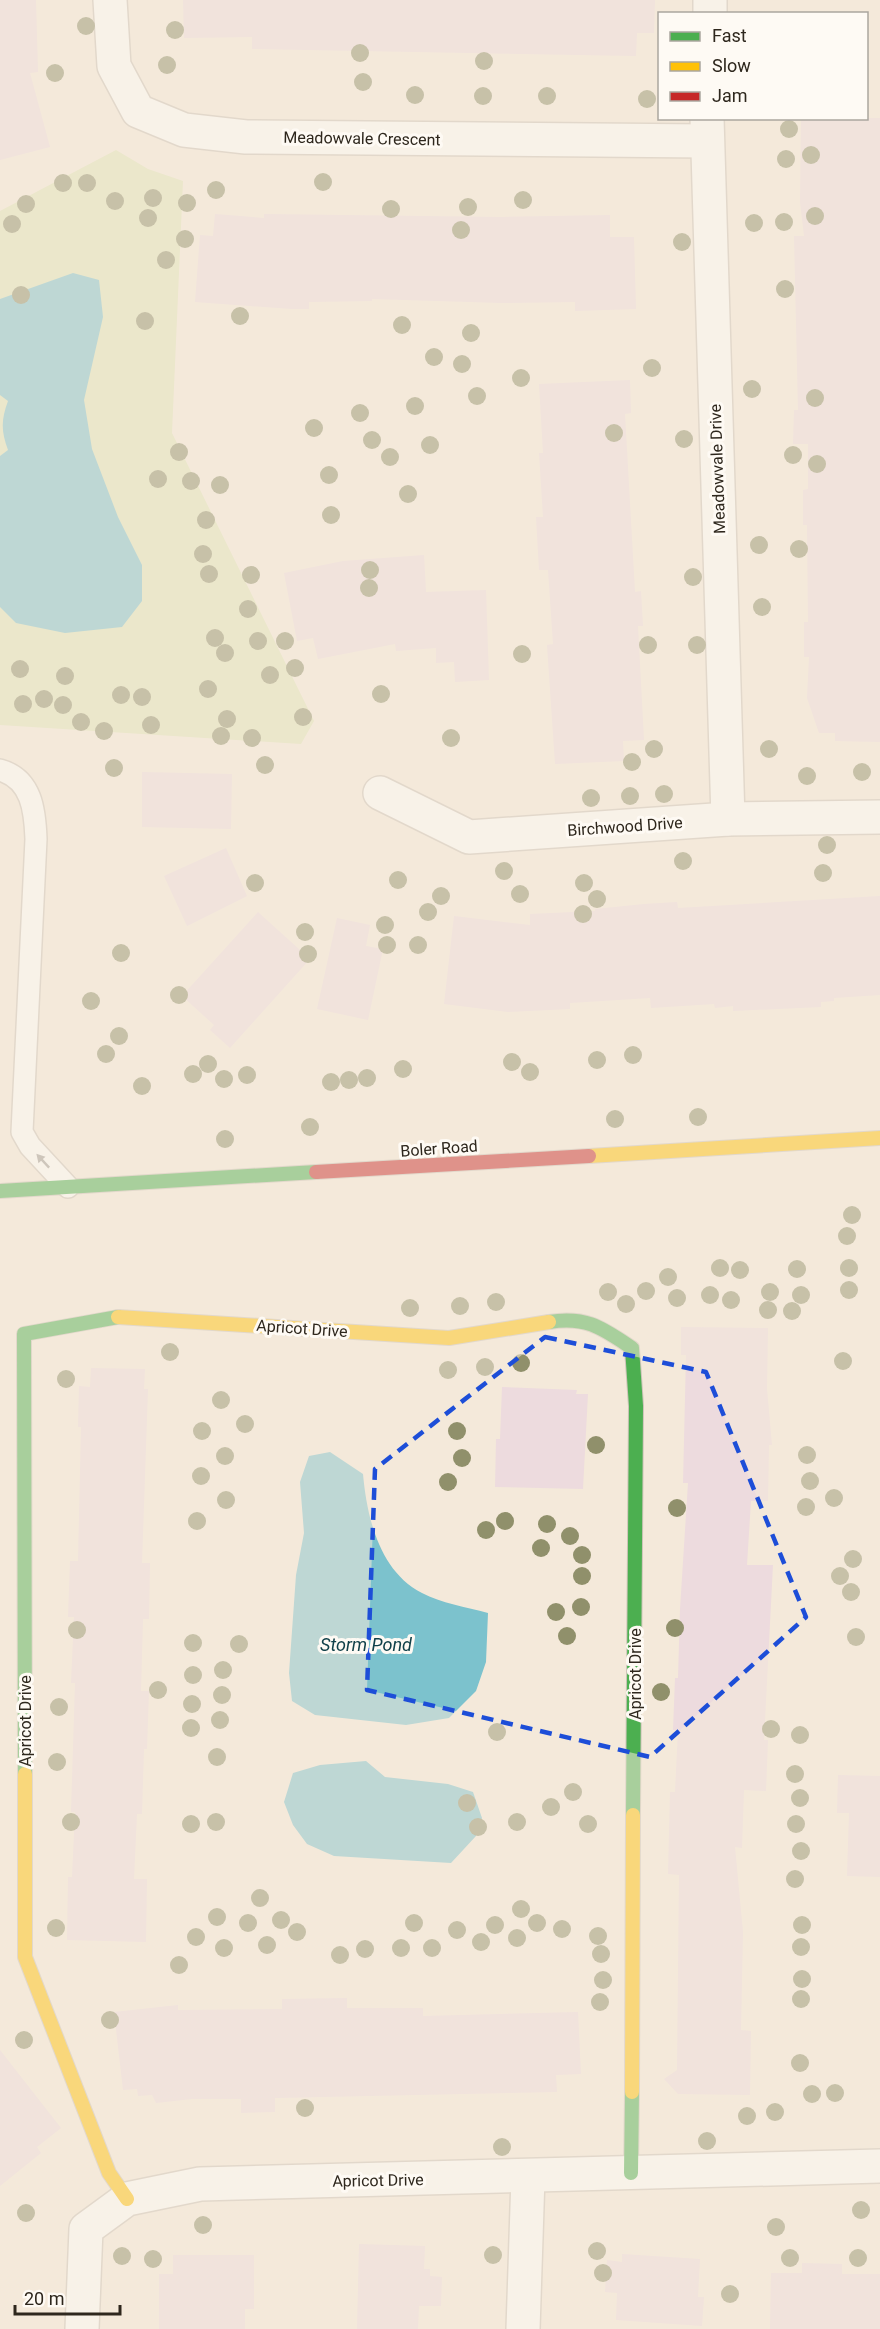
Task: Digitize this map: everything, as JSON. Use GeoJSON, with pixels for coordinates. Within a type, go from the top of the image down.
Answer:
{"type":"FeatureCollection","features":[{"type":"Feature","properties":{"kind":"street","name":"Meadowvale Crescent"},"geometry":{"type":"LineString","coordinates":[[110,0],[114,66],[138,111],[183,130],[246,136],[707,130]]}},
{"type":"Feature","properties":{"kind":"street","name":"Meadowvale Drive"},"geometry":{"type":"LineString","coordinates":[[707,130],[728,819]]}},
{"type":"Feature","properties":{"kind":"street","name":"Birchwood Drive"},"geometry":{"type":"LineString","coordinates":[[380,793],[469,837],[728,819],[880,816]]}},
{"type":"Feature","properties":{"kind":"street","name":"Boler Road"},"geometry":{"type":"LineString","coordinates":[[0,1191],[880,1137]]}},
{"type":"Feature","properties":{"kind":"street","name":"Apricot Drive"},"geometry":{"type":"LineString","coordinates":[[127,2199],[109,2173],[25,1957],[24,1334],[126,1316],[449,1338],[568,1319],[594,1323],[632,1348],[636,1429],[631,2173]]}},
{"type":"Feature","properties":{"kind":"street","name":"Apricot Drive"},"geometry":{"type":"LineString","coordinates":[[82,2329],[86,2229],[127,2199],[200,2184],[880,2166]]}},
{"type":"Feature","properties":{"kind":"street"},"geometry":{"type":"LineString","coordinates":[[523,2329],[528,2177]]}},
{"type":"Feature","properties":{"kind":"lane"},"geometry":{"type":"LineString","coordinates":[[0,770],[23,782],[35,810],[36,839],[22,1132],[30,1146],[68,1187]]}},
{"type":"Feature","properties":{"kind":"highlighted area"},"geometry":{"type":"Polygon","coordinates":[[[545,1337],[706,1372],[806,1617],[650,1757],[367,1690],[375,1469],[545,1337]]]}},
{"type":"Feature","properties":{"kind":"green space"},"geometry":{"type":"Polygon","coordinates":[[[116,150],[148,169],[183,181],[172,433],[314,721],[301,744],[0,725],[0,211],[116,150]]]}},
{"type":"Feature","properties":{"kind":"water"},"geometry":{"type":"Polygon","coordinates":[[[73,273],[99,280],[103,317],[84,400],[92,449],[118,517],[142,565],[142,601],[122,627],[65,633],[16,623],[0,607],[0,456],[8,450],[3,426],[8,401],[0,395],[0,299],[73,273]]]}},
{"type":"Feature","properties":{"kind":"water","name":"Storm Pond"},"geometry":{"type":"Polygon","coordinates":[[[330,1452],[363,1474],[372,1525],[385,1557],[395,1571],[422,1593],[445,1602],[488,1613],[486,1662],[476,1691],[449,1718],[406,1725],[315,1715],[292,1701],[289,1673],[296,1575],[304,1533],[300,1482],[309,1456],[330,1452]]]}},
{"type":"Feature","properties":{"kind":"water"},"geometry":{"type":"Polygon","coordinates":[[[366,1761],[385,1777],[448,1784],[473,1792],[482,1818],[476,1836],[451,1863],[334,1856],[307,1844],[293,1825],[284,1802],[293,1773],[320,1765],[366,1761]]]}},
{"type":"Feature","properties":{"kind":"building"},"geometry":{"type":"Polygon","coordinates":[[[0,0],[36,0],[38,72],[30,73],[50,147],[0,160],[0,0]]]}},
{"type":"Feature","properties":{"kind":"building"},"geometry":{"type":"Polygon","coordinates":[[[183,0],[655,0],[654,33],[637,33],[636,56],[252,49],[252,37],[184,38],[183,0]]]}},
{"type":"Feature","properties":{"kind":"building"},"geometry":{"type":"Polygon","coordinates":[[[880,118],[880,742],[835,741],[835,733],[819,733],[807,698],[809,657],[804,657],[804,622],[808,622],[807,525],[803,525],[803,490],[808,489],[808,444],[793,444],[794,410],[798,410],[794,236],[804,236],[800,202],[801,120],[880,118]]]}},
{"type":"Feature","properties":{"kind":"building"},"geometry":{"type":"Polygon","coordinates":[[[215,214],[264,218],[264,214],[501,217],[610,215],[610,237],[634,237],[636,309],[575,311],[575,302],[502,303],[372,299],[372,301],[309,302],[309,309],[292,309],[195,302],[200,235],[213,236],[215,214]]]}},
{"type":"Feature","properties":{"kind":"building"},"geometry":{"type":"Polygon","coordinates":[[[630,380],[631,413],[625,414],[635,592],[641,591],[643,626],[638,626],[644,740],[623,741],[624,761],[555,764],[547,645],[553,644],[548,570],[539,570],[536,517],[543,517],[539,453],[543,453],[539,384],[630,380]]]}},
{"type":"Feature","properties":{"kind":"building"},"geometry":{"type":"Polygon","coordinates":[[[424,555],[426,592],[486,590],[489,680],[455,682],[454,662],[436,663],[436,648],[396,651],[395,644],[318,659],[313,638],[297,641],[284,573],[343,561],[424,555]]]}},
{"type":"Feature","properties":{"kind":"building"},"geometry":{"type":"Polygon","coordinates":[[[142,772],[232,774],[231,829],[142,827],[142,772]]]}},
{"type":"Feature","properties":{"kind":"building"},"geometry":{"type":"Polygon","coordinates":[[[226,848],[247,896],[187,926],[164,876],[226,848]]]}},
{"type":"Feature","properties":{"kind":"building"},"geometry":{"type":"Polygon","coordinates":[[[880,896],[880,995],[834,998],[834,1001],[821,1002],[821,1007],[733,1011],[733,1006],[715,1008],[714,1004],[651,1008],[650,998],[570,1003],[570,1009],[508,1012],[444,1004],[454,916],[530,925],[530,914],[595,911],[595,909],[644,904],[677,902],[678,908],[880,896]]]}},
{"type":"Feature","properties":{"kind":"building"},"geometry":{"type":"Polygon","coordinates":[[[258,912],[310,959],[230,1048],[210,1030],[214,1025],[182,996],[258,912]]]}},
{"type":"Feature","properties":{"kind":"building"},"geometry":{"type":"Polygon","coordinates":[[[337,918],[370,925],[366,946],[383,949],[368,1020],[317,1009],[337,918]]]}},
{"type":"Feature","properties":{"kind":"building"},"geometry":{"type":"Polygon","coordinates":[[[681,1327],[768,1328],[767,1389],[772,1445],[769,1445],[768,1501],[751,1501],[747,1565],[773,1565],[764,1740],[768,1740],[766,1791],[744,1790],[742,1848],[735,1847],[743,1932],[741,2030],[751,2031],[750,2095],[678,2094],[664,2079],[677,2070],[679,1875],[668,1874],[670,1792],[675,1792],[678,1730],[673,1730],[675,1678],[678,1678],[688,1483],[683,1483],[686,1355],[681,1355],[681,1327]]]}},
{"type":"Feature","properties":{"kind":"building"},"geometry":{"type":"Polygon","coordinates":[[[91,1368],[145,1369],[144,1389],[148,1389],[142,1563],[150,1563],[149,1619],[143,1619],[141,1691],[149,1691],[142,1814],[137,1814],[134,1879],[147,1879],[146,1942],[67,1940],[68,1877],[72,1877],[75,1812],[71,1812],[75,1683],[71,1683],[74,1617],[68,1617],[70,1561],[78,1561],[81,1427],[78,1427],[79,1386],[90,1387],[91,1368]]]}},
{"type":"Feature","properties":{"kind":"building"},"geometry":{"type":"Polygon","coordinates":[[[502,1387],[577,1390],[576,1394],[588,1394],[583,1489],[495,1487],[496,1439],[500,1439],[502,1387]]]}},
{"type":"Feature","properties":{"kind":"building"},"geometry":{"type":"Polygon","coordinates":[[[838,1775],[880,1776],[880,1877],[847,1876],[849,1813],[837,1813],[838,1775]]]}},
{"type":"Feature","properties":{"kind":"building"},"geometry":{"type":"Polygon","coordinates":[[[347,1998],[347,2008],[423,2008],[423,2016],[578,2012],[581,2074],[556,2075],[557,2092],[275,2098],[275,2112],[241,2113],[241,2099],[192,2099],[156,2103],[152,2095],[138,2096],[137,2089],[123,2090],[114,2012],[178,2005],[178,2010],[282,2009],[282,1999],[347,1998]]]}},
{"type":"Feature","properties":{"kind":"building"},"geometry":{"type":"Polygon","coordinates":[[[0,2050],[61,2128],[37,2147],[41,2153],[0,2186],[0,2050]]]}},
{"type":"Feature","properties":{"kind":"building"},"geometry":{"type":"Polygon","coordinates":[[[359,2244],[425,2246],[424,2269],[430,2269],[430,2276],[442,2277],[441,2306],[419,2306],[418,2329],[357,2329],[359,2244]]]}},
{"type":"Feature","properties":{"kind":"building"},"geometry":{"type":"Polygon","coordinates":[[[622,2254],[700,2259],[698,2297],[704,2297],[702,2326],[616,2320],[617,2293],[605,2292],[607,2260],[622,2262],[622,2254]]]}},
{"type":"Feature","properties":{"kind":"building"},"geometry":{"type":"Polygon","coordinates":[[[173,2255],[254,2255],[254,2309],[245,2309],[245,2329],[159,2329],[159,2274],[173,2274],[173,2255]]]}},
{"type":"Feature","properties":{"kind":"building"},"geometry":{"type":"Polygon","coordinates":[[[802,2263],[842,2264],[842,2274],[880,2274],[880,2329],[770,2329],[771,2273],[802,2273],[802,2263]]]}},
{"type":"Feature","properties":{"kind":"traffic: fast"},"geometry":{"type":"LineString","coordinates":[[0,1191],[316,1172]]}},
{"type":"Feature","properties":{"kind":"traffic: fast"},"geometry":{"type":"LineString","coordinates":[[25,1774],[24,1334],[118,1317]]}},
{"type":"Feature","properties":{"kind":"traffic: fast"},"geometry":{"type":"LineString","coordinates":[[549,1322],[574,1321],[594,1325],[632,1348],[636,1406],[633,1815]]}},
{"type":"Feature","properties":{"kind":"traffic: fast"},"geometry":{"type":"LineString","coordinates":[[631,2173],[632,2092]]}},
{"type":"Feature","properties":{"kind":"traffic: slow"},"geometry":{"type":"LineString","coordinates":[[589,1156],[880,1138]]}},
{"type":"Feature","properties":{"kind":"traffic: slow"},"geometry":{"type":"LineString","coordinates":[[118,1317],[449,1338],[549,1322]]}},
{"type":"Feature","properties":{"kind":"traffic: slow"},"geometry":{"type":"LineString","coordinates":[[25,1774],[25,1957],[109,2173],[127,2199]]}},
{"type":"Feature","properties":{"kind":"traffic: slow"},"geometry":{"type":"LineString","coordinates":[[632,2092],[633,1815]]}},
{"type":"Feature","properties":{"kind":"traffic: jam"},"geometry":{"type":"LineString","coordinates":[[316,1172],[589,1156]]}}]}
